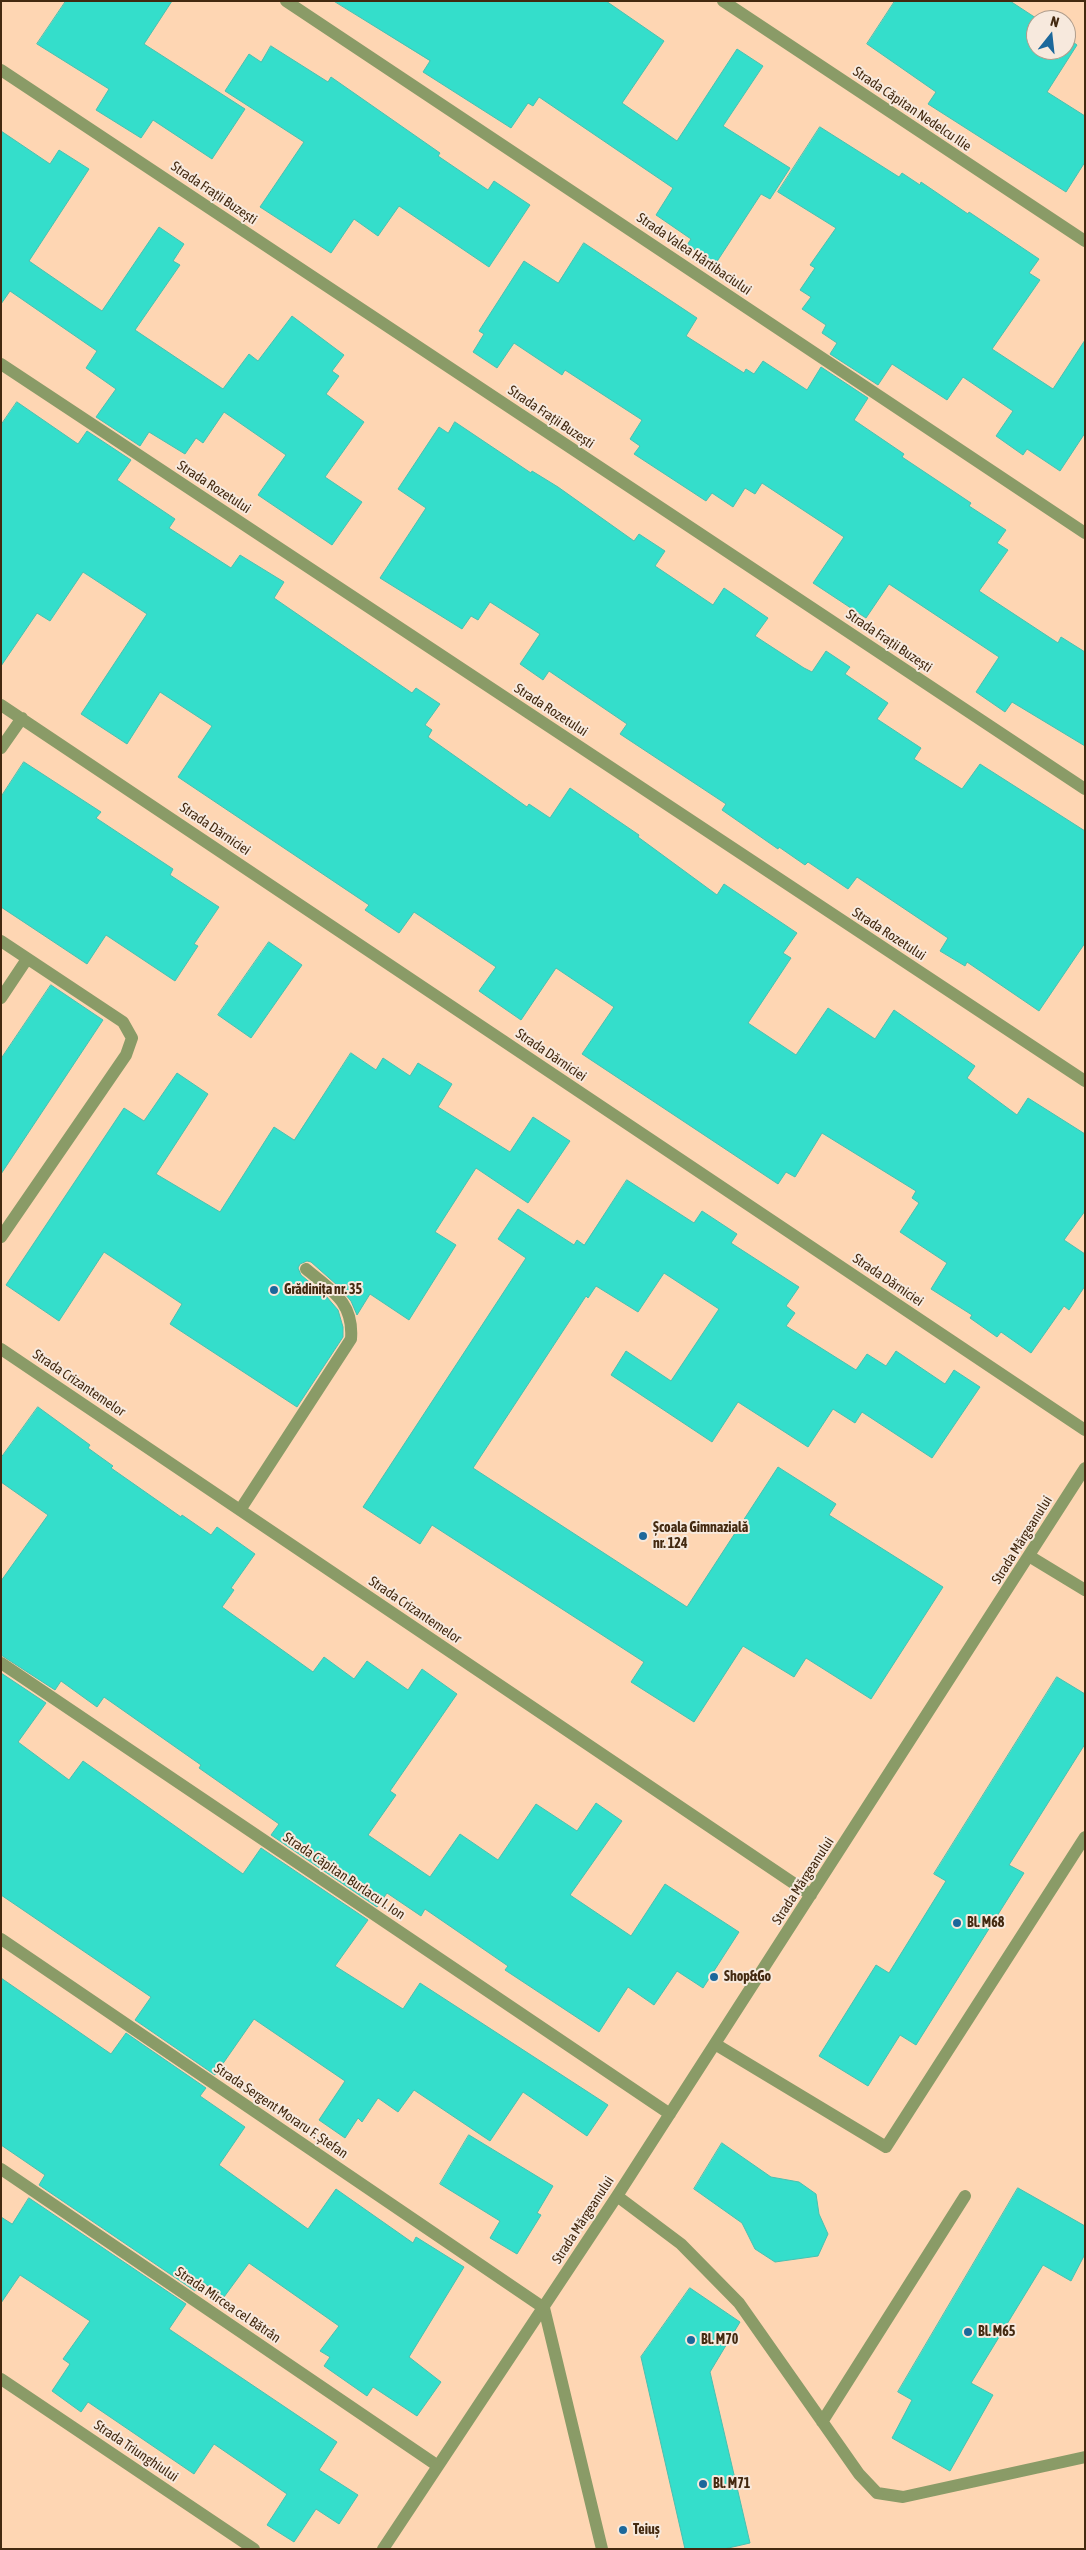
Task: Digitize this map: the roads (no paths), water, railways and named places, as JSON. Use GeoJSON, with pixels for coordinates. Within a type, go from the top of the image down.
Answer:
{"type":"FeatureCollection","features":[{"type":"Feature","properties":{"kind":"street","name":"Strada Valea Hârtibaciului"},"geometry":{"type":"LineString","coordinates":[[286,1],[1085,533]]}},
{"type":"Feature","properties":{"kind":"street","name":"Strada Căpitan Nedelcu Ilie"},"geometry":{"type":"LineString","coordinates":[[723,1],[1085,241]]}},
{"type":"Feature","properties":{"kind":"street","name":"Strada Frații Buzești"},"geometry":{"type":"LineString","coordinates":[[1,70],[1085,789]]}},
{"type":"Feature","properties":{"kind":"street","name":"Strada Rozetului"},"geometry":{"type":"LineString","coordinates":[[1,364],[1085,1081]]}},
{"type":"Feature","properties":{"kind":"street","name":"Strada Dărniciei"},"geometry":{"type":"LineString","coordinates":[[1,704],[1085,1430]]}},
{"type":"Feature","properties":{"kind":"street"},"geometry":{"type":"LineString","coordinates":[[1,748],[22,718]]}},
{"type":"Feature","properties":{"kind":"street"},"geometry":{"type":"LineString","coordinates":[[1,941],[123,1022],[132,1038],[126,1055],[1,1237]]}},
{"type":"Feature","properties":{"kind":"street"},"geometry":{"type":"LineString","coordinates":[[1,998],[28,959]]}},
{"type":"Feature","properties":{"kind":"street"},"geometry":{"type":"LineString","coordinates":[[240,1510],[350,1339],[352,1323],[342,1299],[306,1269]]}},
{"type":"Feature","properties":{"kind":"street","name":"Strada Crizantemelor"},"geometry":{"type":"LineString","coordinates":[[1,1349],[811,1895]]}},
{"type":"Feature","properties":{"kind":"street","name":"Strada Mărgeanului"},"geometry":{"type":"LineString","coordinates":[[384,2549],[617,2196],[1085,1468]]}},
{"type":"Feature","properties":{"kind":"street"},"geometry":{"type":"LineString","coordinates":[[1029,1556],[1085,1590]]}},
{"type":"Feature","properties":{"kind":"street","name":"Strada Căpitan Burlacu I. Ion"},"geometry":{"type":"LineString","coordinates":[[1,1663],[670,2114]]}},
{"type":"Feature","properties":{"kind":"street"},"geometry":{"type":"LineString","coordinates":[[715,2044],[886,2147],[1085,1837]]}},
{"type":"Feature","properties":{"kind":"street","name":"Strada Sergent Moraru F. Ștefan"},"geometry":{"type":"LineString","coordinates":[[1,1939],[544,2308]]}},
{"type":"Feature","properties":{"kind":"street","name":"Strada Mircea cel Bătrân"},"geometry":{"type":"LineString","coordinates":[[1,2169],[438,2466]]}},
{"type":"Feature","properties":{"kind":"street"},"geometry":{"type":"LineString","coordinates":[[617,2196],[681,2244],[739,2304],[859,2474],[877,2493],[903,2497],[1085,2457]]}},
{"type":"Feature","properties":{"kind":"street"},"geometry":{"type":"LineString","coordinates":[[822,2422],[964,2196]]}},
{"type":"Feature","properties":{"kind":"street"},"geometry":{"type":"LineString","coordinates":[[544,2308],[602,2549]]}},
{"type":"Feature","properties":{"kind":"street","name":"Strada Triunghiului"},"geometry":{"type":"LineString","coordinates":[[1,2378],[254,2549]]}},
{"type":"Feature","properties":{"kind":"place","name":"Grădinița nr. 35"},"geometry":{"type":"Point","coordinates":[274,1290]}},
{"type":"Feature","properties":{"kind":"place","name":"Școala Gimnazială nr. 124"},"geometry":{"type":"Point","coordinates":[643,1536]}},
{"type":"Feature","properties":{"kind":"place","name":"Bl. M68"},"geometry":{"type":"Point","coordinates":[957,1923]}},
{"type":"Feature","properties":{"kind":"place","name":"Shop&Go"},"geometry":{"type":"Point","coordinates":[714,1977]}},
{"type":"Feature","properties":{"kind":"place","name":"Bl. M65"},"geometry":{"type":"Point","coordinates":[968,2332]}},
{"type":"Feature","properties":{"kind":"place","name":"Bl. M70"},"geometry":{"type":"Point","coordinates":[691,2340]}},
{"type":"Feature","properties":{"kind":"place","name":"Bl. M71"},"geometry":{"type":"Point","coordinates":[703,2484]}},
{"type":"Feature","properties":{"kind":"place","name":"Teiuș"},"geometry":{"type":"Point","coordinates":[623,2530]}}]}
